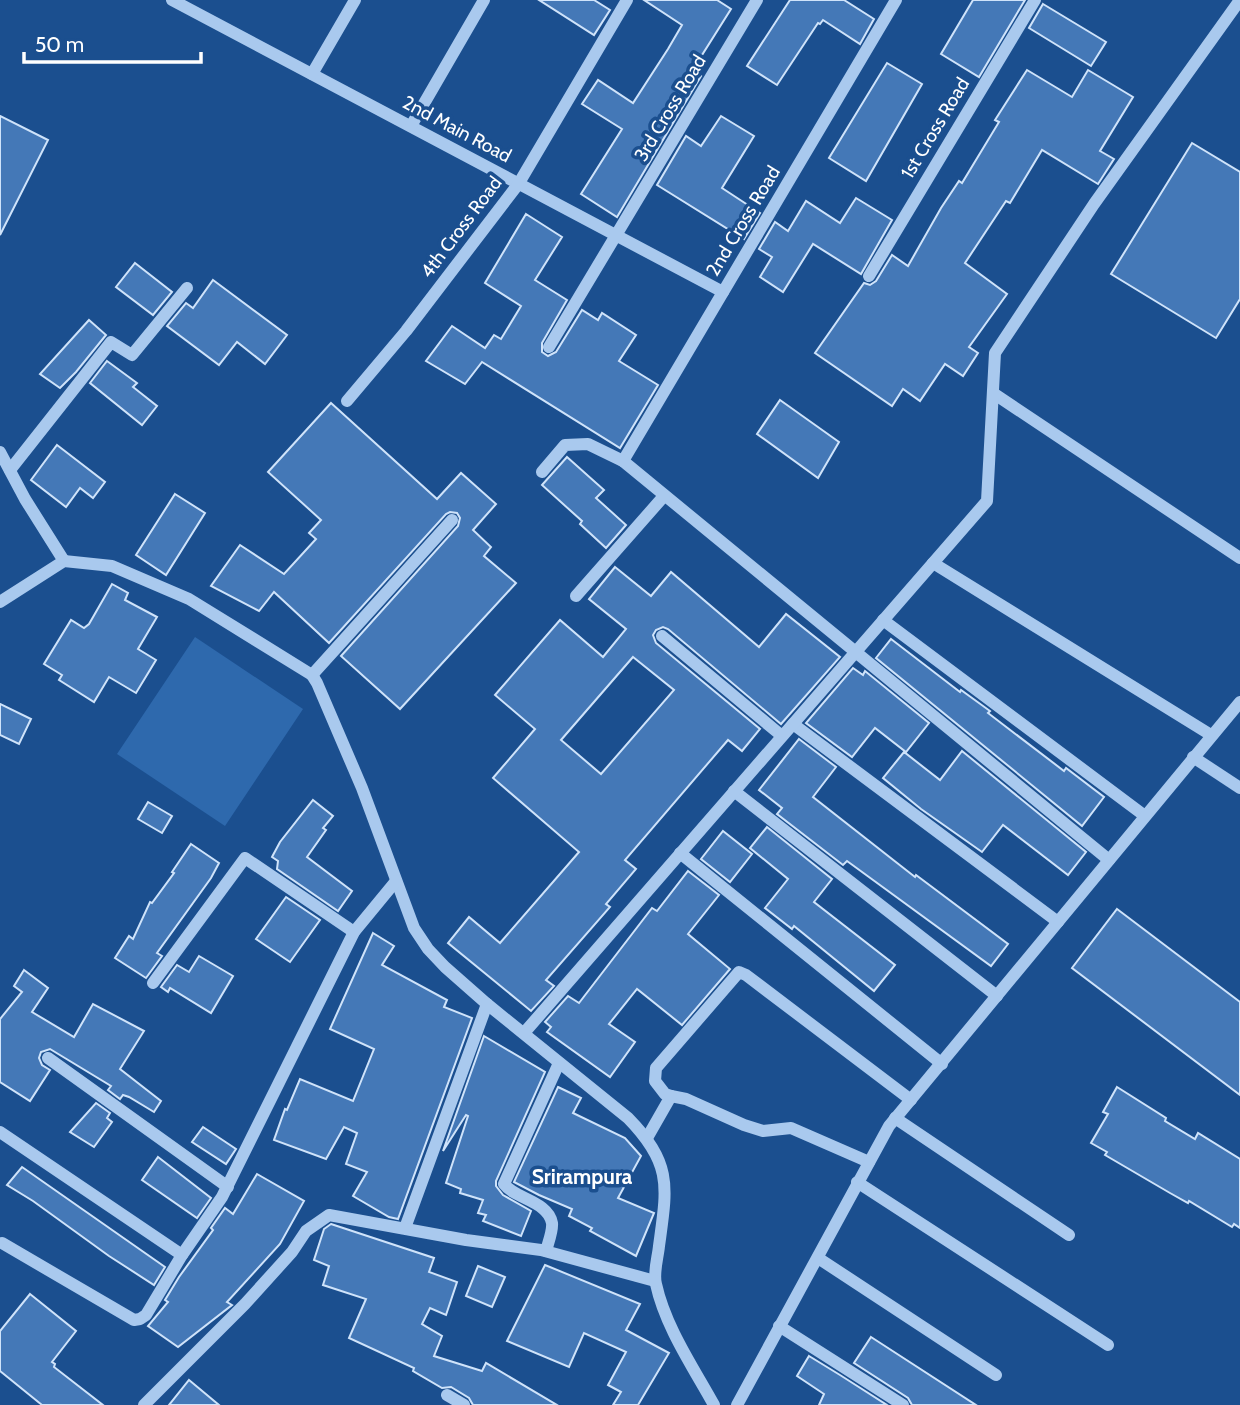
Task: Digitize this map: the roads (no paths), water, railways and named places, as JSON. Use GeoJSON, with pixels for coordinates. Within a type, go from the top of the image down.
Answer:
{"type":"FeatureCollection","features":[{"type":"Feature","properties":{"kind":"street","name":"2nd Main Road"},"geometry":{"type":"LineString","coordinates":[[172,0],[194,5],[312,74],[723,292]]}},
{"type":"Feature","properties":{"kind":"street"},"geometry":{"type":"LineString","coordinates":[[312,74],[355,0]]}},
{"type":"Feature","properties":{"kind":"street"},"geometry":{"type":"LineString","coordinates":[[411,126],[484,0]]}},
{"type":"Feature","properties":{"kind":"street","name":"4th Cross Road"},"geometry":{"type":"LineString","coordinates":[[347,401],[406,331],[519,183],[627,0]]}},
{"type":"Feature","properties":{"kind":"street","name":"3rd Cross Road"},"geometry":{"type":"LineString","coordinates":[[549,347],[757,0]]}},
{"type":"Feature","properties":{"kind":"street","name":"2nd Cross Road"},"geometry":{"type":"LineString","coordinates":[[623,461],[896,0]]}},
{"type":"Feature","properties":{"kind":"street","name":"1st Cross Road"},"geometry":{"type":"LineString","coordinates":[[869,276],[1035,0]]}},
{"type":"Feature","properties":{"kind":"street"},"geometry":{"type":"LineString","coordinates":[[524,1033],[987,501],[995,353],[1094,204],[1240,0]]}},
{"type":"Feature","properties":{"kind":"street"},"geometry":{"type":"LineString","coordinates":[[10,470],[111,342],[132,355],[187,288]]}},
{"type":"Feature","properties":{"kind":"street"},"geometry":{"type":"LineString","coordinates":[[993,393],[1240,558]]}},
{"type":"Feature","properties":{"kind":"street"},"geometry":{"type":"LineString","coordinates":[[542,472],[565,445],[588,444],[623,461],[1109,860]]}},
{"type":"Feature","properties":{"kind":"street"},"geometry":{"type":"LineString","coordinates":[[0,452],[25,499],[64,561]]}},
{"type":"Feature","properties":{"kind":"street"},"geometry":{"type":"LineString","coordinates":[[576,596],[664,496]]}},
{"type":"Feature","properties":{"kind":"street"},"geometry":{"type":"LineString","coordinates":[[312,676],[452,520]]}},
{"type":"Feature","properties":{"kind":"street"},"geometry":{"type":"LineString","coordinates":[[0,602],[64,561],[112,566],[189,599],[312,676],[362,788],[414,928],[428,949],[487,1004],[619,1111],[647,1138],[662,1164],[665,1188],[655,1281],[669,1320],[714,1405]]}},
{"type":"Feature","properties":{"kind":"street"},"geometry":{"type":"LineString","coordinates":[[933,563],[1211,735]]}},
{"type":"Feature","properties":{"kind":"street"},"geometry":{"type":"LineString","coordinates":[[883,620],[1145,816]]}},
{"type":"Feature","properties":{"kind":"street"},"geometry":{"type":"LineString","coordinates":[[662,636],[782,736]]}},
{"type":"Feature","properties":{"kind":"street"},"geometry":{"type":"LineString","coordinates":[[737,1405],[857,1182],[895,1118],[1240,702]]}},
{"type":"Feature","properties":{"kind":"street"},"geometry":{"type":"LineString","coordinates":[[793,724],[1058,922]]}},
{"type":"Feature","properties":{"kind":"street"},"geometry":{"type":"LineString","coordinates":[[1192,757],[1240,788]]}},
{"type":"Feature","properties":{"kind":"street"},"geometry":{"type":"LineString","coordinates":[[734,791],[998,996]]}},
{"type":"Feature","properties":{"kind":"street"},"geometry":{"type":"LineString","coordinates":[[680,853],[942,1064]]}},
{"type":"Feature","properties":{"kind":"street"},"geometry":{"type":"LineString","coordinates":[[153,984],[245,858],[354,932]]}},
{"type":"Feature","properties":{"kind":"street"},"geometry":{"type":"LineString","coordinates":[[2,1243],[134,1320],[146,1315],[228,1187],[354,932],[396,881]]}},
{"type":"Feature","properties":{"kind":"street"},"geometry":{"type":"LineString","coordinates":[[869,1162],[791,1128],[763,1131],[686,1099],[671,1097],[655,1081],[656,1068],[739,972],[911,1100]]}},
{"type":"Feature","properties":{"kind":"street"},"geometry":{"type":"LineString","coordinates":[[405,1228],[487,1004]]}},
{"type":"Feature","properties":{"kind":"street"},"geometry":{"type":"LineString","coordinates":[[48,1058],[228,1187]]}},
{"type":"Feature","properties":{"kind":"street"},"geometry":{"type":"LineString","coordinates":[[546,1251],[552,1223],[548,1214],[504,1184],[559,1063]]}},
{"type":"Feature","properties":{"kind":"street"},"geometry":{"type":"LineString","coordinates":[[647,1138],[671,1097]]}},
{"type":"Feature","properties":{"kind":"street"},"geometry":{"type":"LineString","coordinates":[[895,1118],[1069,1235]]}},
{"type":"Feature","properties":{"kind":"street"},"geometry":{"type":"LineString","coordinates":[[0,1132],[182,1255]]}},
{"type":"Feature","properties":{"kind":"street"},"geometry":{"type":"LineString","coordinates":[[857,1182],[1108,1345]]}},
{"type":"Feature","properties":{"kind":"street"},"geometry":{"type":"LineString","coordinates":[[144,1405],[245,1304],[292,1252],[306,1231],[329,1215],[546,1251],[655,1281]]}},
{"type":"Feature","properties":{"kind":"street"},"geometry":{"type":"LineString","coordinates":[[818,1258],[996,1375]]}},
{"type":"Feature","properties":{"kind":"street"},"geometry":{"type":"LineString","coordinates":[[779,1326],[903,1405]]}},
{"type":"Feature","properties":{"kind":"street"},"geometry":{"type":"LineString","coordinates":[[447,1395],[464,1405]]}},
{"type":"Feature","properties":{"kind":"district","name":"Srirampura"},"geometry":{"type":"Point","coordinates":[582,1176]}}]}
